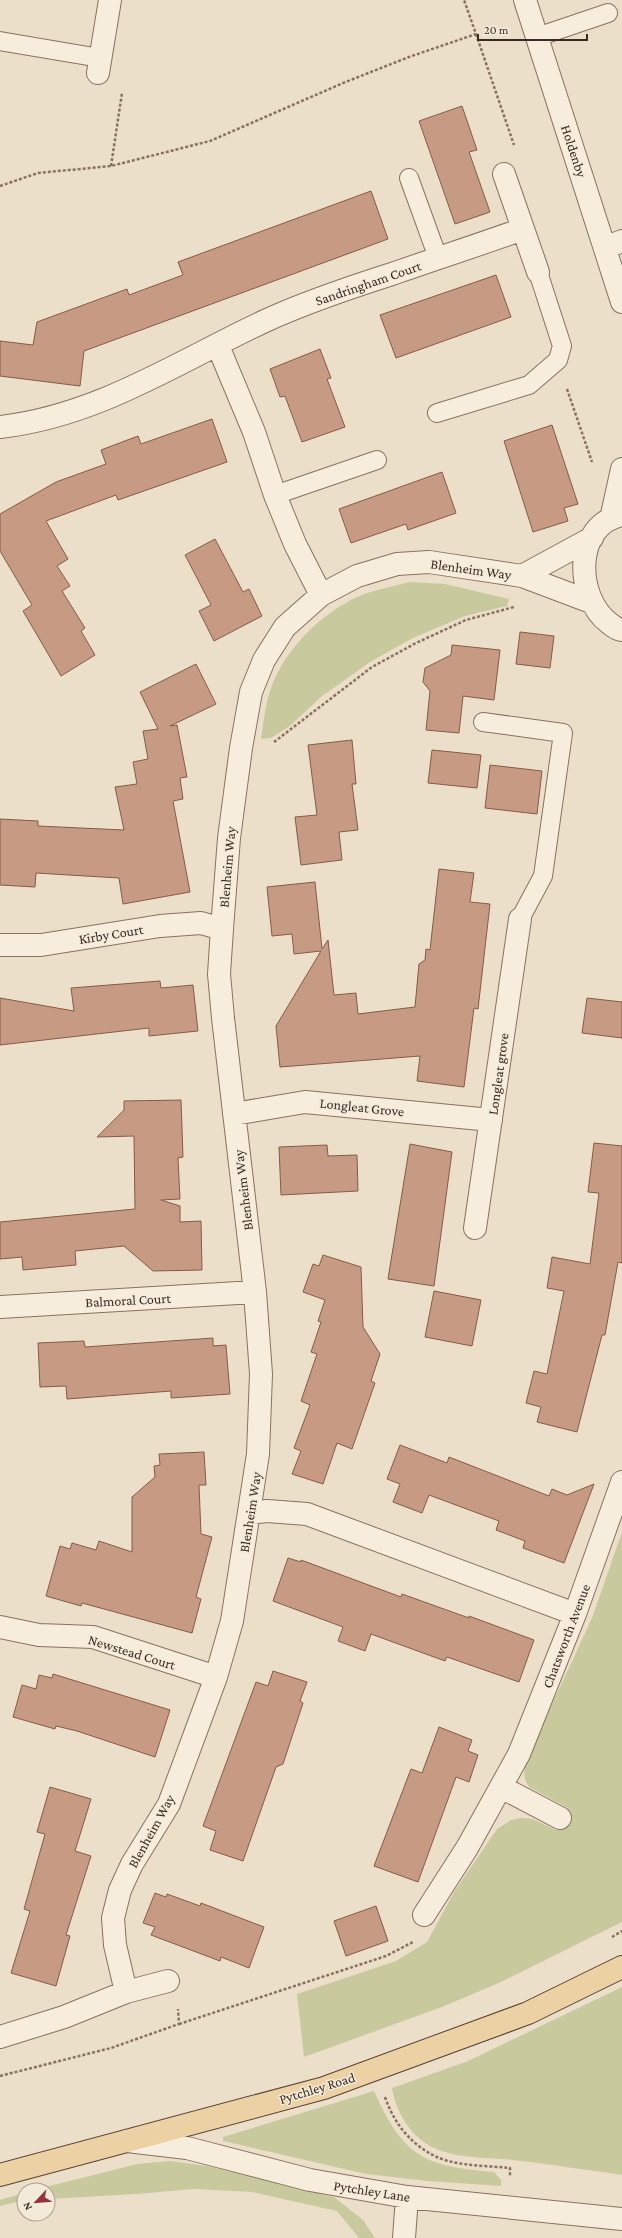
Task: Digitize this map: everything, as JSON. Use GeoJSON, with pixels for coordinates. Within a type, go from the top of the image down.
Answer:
{"type":"FeatureCollection","features":[{"type":"Feature","properties":{"kind":"main road","name":"Pytchley Road"},"geometry":{"type":"LineString","coordinates":[[0,2176],[126,2140],[330,2086],[528,2013],[622,1967]]}},
{"type":"Feature","properties":{"kind":"street"},"geometry":{"type":"LineString","coordinates":[[99,66],[110,0]]}},
{"type":"Feature","properties":{"kind":"street","name":"Holdenby"},"geometry":{"type":"LineString","coordinates":[[525,0],[537,37],[614,244],[622,302]]}},
{"type":"Feature","properties":{"kind":"street"},"geometry":{"type":"LineString","coordinates":[[504,174],[538,272]]}},
{"type":"Feature","properties":{"kind":"street","name":"Sandringham Court"},"geometry":{"type":"LineString","coordinates":[[0,427],[32,423],[99,402],[218,346],[265,321],[342,290],[523,229]]}},
{"type":"Feature","properties":{"kind":"street"},"geometry":{"type":"LineString","coordinates":[[218,346],[254,432],[275,495],[295,544],[321,595]]}},
{"type":"Feature","properties":{"kind":"street"},"geometry":{"type":"LineString","coordinates":[[620,475],[616,517],[598,529],[586,548],[583,573],[587,595],[598,615],[621,634]]}},
{"type":"Feature","properties":{"kind":"street","name":"Blenheim Way"},"geometry":{"type":"LineString","coordinates":[[522,576],[592,538]]}},
{"type":"Feature","properties":{"kind":"street","name":"Blenheim Way"},"geometry":{"type":"LineString","coordinates":[[126,1992],[115,1946],[113,1918],[120,1890],[132,1864],[169,1804],[216,1677],[232,1621],[258,1454],[261,1374],[255,1292],[219,974],[229,838],[241,748],[251,692],[264,660],[285,627],[321,595],[357,576],[397,564],[429,562],[522,576],[591,602]]}},
{"type":"Feature","properties":{"kind":"street","name":"Longleat grove"},"geometry":{"type":"LineString","coordinates":[[474,1228],[520,919]]}},
{"type":"Feature","properties":{"kind":"street","name":"Kirby Court"},"geometry":{"type":"LineString","coordinates":[[0,945],[42,945],[160,926],[201,923],[222,929]]}},
{"type":"Feature","properties":{"kind":"street","name":"Longleat Grove"},"geometry":{"type":"LineString","coordinates":[[234,1114],[305,1102],[491,1120]]}},
{"type":"Feature","properties":{"kind":"street","name":"Balmoral Court"},"geometry":{"type":"LineString","coordinates":[[0,1307],[255,1292]]}},
{"type":"Feature","properties":{"kind":"street","name":"Chatsworth Avenue"},"geometry":{"type":"LineString","coordinates":[[424,1915],[467,1848],[519,1754],[575,1614],[622,1482]]}},
{"type":"Feature","properties":{"kind":"street"},"geometry":{"type":"LineString","coordinates":[[250,1513],[267,1511],[307,1514],[575,1614]]}},
{"type":"Feature","properties":{"kind":"street","name":"Newstead Court"},"geometry":{"type":"LineString","coordinates":[[0,1627],[40,1635],[93,1637],[216,1677]]}},
{"type":"Feature","properties":{"kind":"street"},"geometry":{"type":"LineString","coordinates":[[501,1787],[560,1818]]}},
{"type":"Feature","properties":{"kind":"street"},"geometry":{"type":"LineString","coordinates":[[0,2037],[64,2017],[126,1992],[168,1981]]}},
{"type":"Feature","properties":{"kind":"street","name":"Pytchley Lane"},"geometry":{"type":"LineString","coordinates":[[126,2140],[186,2148],[310,2180],[407,2197],[622,2219]]}},
{"type":"Feature","properties":{"kind":"street"},"geometry":{"type":"LineString","coordinates":[[404,2238],[407,2197]]}},
{"type":"Feature","properties":{"kind":"lane"},"geometry":{"type":"LineString","coordinates":[[537,37],[608,13]]}},
{"type":"Feature","properties":{"kind":"lane"},"geometry":{"type":"LineString","coordinates":[[0,42],[99,66]]}},
{"type":"Feature","properties":{"kind":"lane"},"geometry":{"type":"LineString","coordinates":[[409,178],[438,258]]}},
{"type":"Feature","properties":{"kind":"lane"},"geometry":{"type":"LineString","coordinates":[[437,413],[529,385],[558,360],[562,346],[538,272]]}},
{"type":"Feature","properties":{"kind":"lane"},"geometry":{"type":"LineString","coordinates":[[275,495],[377,460]]}},
{"type":"Feature","properties":{"kind":"lane"},"geometry":{"type":"LineString","coordinates":[[483,722],[563,733],[543,876],[520,919]]}},
{"type":"Feature","properties":{"kind":"path"},"geometry":{"type":"LineString","coordinates":[[464,0],[515,147]]}},
{"type":"Feature","properties":{"kind":"path"},"geometry":{"type":"LineString","coordinates":[[0,186],[38,173],[111,166],[210,141],[343,83],[409,57],[476,34]]}},
{"type":"Feature","properties":{"kind":"path"},"geometry":{"type":"LineString","coordinates":[[99,66],[118,79],[122,91],[111,166]]}},
{"type":"Feature","properties":{"kind":"path"},"geometry":{"type":"LineString","coordinates":[[558,360],[600,485],[620,475]]}},
{"type":"Feature","properties":{"kind":"path"},"geometry":{"type":"LineString","coordinates":[[269,746],[372,667],[416,643],[466,620],[518,606]]}},
{"type":"Feature","properties":{"kind":"path"},"geometry":{"type":"LineString","coordinates":[[0,2076],[111,2048],[386,1956],[417,1939]]}},
{"type":"Feature","properties":{"kind":"path"},"geometry":{"type":"LineString","coordinates":[[168,1981],[176,1993],[180,2024]]}},
{"type":"Feature","properties":{"kind":"path"},"geometry":{"type":"LineString","coordinates":[[384,2094],[399,2127],[411,2140],[429,2152],[448,2161],[510,2168]]}},
{"type":"Feature","properties":{"kind":"green space"},"geometry":{"type":"Polygon","coordinates":[[[410,582],[445,584],[509,599],[507,606],[465,616],[413,638],[370,662],[321,697],[290,726],[271,738],[261,739],[266,707],[278,671],[287,657],[309,631],[335,609],[349,601],[379,590],[410,582]]]}},
{"type":"Feature","properties":{"kind":"green space"},"geometry":{"type":"Polygon","coordinates":[[[622,1532],[622,1922],[501,1982],[442,2007],[304,2057],[297,1994],[396,1961],[427,1942],[454,1892],[497,1829],[511,1820],[521,1818],[533,1819],[556,1830],[568,1808],[529,1787],[524,1777],[525,1765],[592,1618],[622,1532]]]}},
{"type":"Feature","properties":{"kind":"green space"},"geometry":{"type":"Polygon","coordinates":[[[622,1987],[622,2175],[503,2159],[463,2156],[443,2152],[418,2138],[401,2115],[392,2088],[468,2061],[622,1987]]]}},
{"type":"Feature","properties":{"kind":"green space"},"geometry":{"type":"Polygon","coordinates":[[[374,2091],[395,2131],[406,2144],[419,2154],[433,2161],[450,2166],[470,2170],[494,2172],[501,2180],[501,2186],[427,2181],[366,2174],[223,2141],[223,2137],[374,2091]]]}},
{"type":"Feature","properties":{"kind":"green space"},"geometry":{"type":"Polygon","coordinates":[[[170,2161],[207,2166],[334,2197],[363,2220],[375,2238],[359,2238],[337,2211],[252,2192],[194,2189],[56,2199],[56,2184],[137,2164],[170,2161]]]}},
{"type":"Feature","properties":{"kind":"green space"},"geometry":{"type":"Polygon","coordinates":[[[16,2195],[16,2202],[0,2206],[0,2200],[16,2195]]]}},
{"type":"Feature","properties":{"kind":"building"},"geometry":{"type":"Polygon","coordinates":[[[462,106],[477,150],[469,152],[490,212],[455,224],[419,121],[462,106]]]}},
{"type":"Feature","properties":{"kind":"building"},"geometry":{"type":"Polygon","coordinates":[[[371,191],[388,239],[84,351],[80,386],[0,376],[0,341],[33,345],[37,322],[127,289],[129,295],[183,275],[178,262],[371,191]]]}},
{"type":"Feature","properties":{"kind":"building"},"geometry":{"type":"Polygon","coordinates":[[[496,275],[511,317],[396,358],[380,315],[496,275]]]}},
{"type":"Feature","properties":{"kind":"building"},"geometry":{"type":"Polygon","coordinates":[[[320,349],[331,378],[327,379],[345,427],[302,442],[285,396],[280,397],[270,369],[320,349]]]}},
{"type":"Feature","properties":{"kind":"building"},"geometry":{"type":"Polygon","coordinates":[[[212,419],[227,462],[118,500],[116,495],[46,521],[68,559],[57,566],[70,586],[62,591],[85,628],[81,631],[95,655],[61,676],[23,611],[32,605],[0,551],[0,514],[56,482],[106,464],[101,450],[138,436],[141,444],[212,419]]]}},
{"type":"Feature","properties":{"kind":"building"},"geometry":{"type":"Polygon","coordinates":[[[552,425],[578,504],[564,508],[568,521],[533,532],[504,441],[552,425]]]}},
{"type":"Feature","properties":{"kind":"building"},"geometry":{"type":"Polygon","coordinates":[[[442,472],[456,513],[408,530],[406,524],[351,543],[339,509],[442,472]]]}},
{"type":"Feature","properties":{"kind":"building"},"geometry":{"type":"Polygon","coordinates":[[[215,539],[243,592],[249,589],[262,616],[214,641],[199,611],[211,605],[185,555],[215,539]]]}},
{"type":"Feature","properties":{"kind":"building"},"geometry":{"type":"Polygon","coordinates":[[[520,632],[554,636],[550,668],[516,664],[520,632]]]}},
{"type":"Feature","properties":{"kind":"building"},"geometry":{"type":"Polygon","coordinates":[[[452,645],[500,650],[494,700],[463,696],[459,733],[426,730],[430,691],[423,682],[425,668],[451,655],[452,645]]]}},
{"type":"Feature","properties":{"kind":"building"},"geometry":{"type":"Polygon","coordinates":[[[196,664],[216,704],[170,726],[177,725],[187,777],[180,778],[183,799],[173,801],[190,892],[123,904],[119,878],[36,873],[35,887],[0,885],[0,819],[38,821],[38,826],[124,830],[115,787],[137,784],[133,762],[148,759],[143,731],[158,729],[140,692],[196,664]]]}},
{"type":"Feature","properties":{"kind":"building"},"geometry":{"type":"Polygon","coordinates":[[[352,740],[356,784],[352,784],[358,830],[339,832],[342,860],[301,865],[295,817],[317,815],[308,745],[352,740]]]}},
{"type":"Feature","properties":{"kind":"building"},"geometry":{"type":"Polygon","coordinates":[[[432,750],[481,755],[477,788],[428,783],[432,750]]]}},
{"type":"Feature","properties":{"kind":"building"},"geometry":{"type":"Polygon","coordinates":[[[490,765],[542,771],[537,814],[485,808],[490,765]]]}},
{"type":"Feature","properties":{"kind":"building"},"geometry":{"type":"Polygon","coordinates":[[[439,869],[474,873],[470,902],[490,904],[478,1009],[474,1008],[464,1087],[417,1081],[420,1056],[280,1067],[276,1026],[321,951],[294,954],[292,934],[272,936],[267,887],[315,882],[322,949],[328,940],[334,995],[356,993],[358,1014],[415,1007],[419,964],[425,960],[426,949],[430,950],[439,869]]]}},
{"type":"Feature","properties":{"kind":"building"},"geometry":{"type":"Polygon","coordinates":[[[160,981],[161,988],[193,985],[198,1031],[149,1036],[149,1028],[0,1045],[0,998],[74,1011],[71,988],[160,981]]]}},
{"type":"Feature","properties":{"kind":"building"},"geometry":{"type":"Polygon","coordinates":[[[587,998],[622,1002],[622,1038],[582,1033],[587,998]]]}},
{"type":"Feature","properties":{"kind":"building"},"geometry":{"type":"Polygon","coordinates":[[[181,1100],[183,1157],[178,1158],[180,1199],[161,1200],[180,1206],[180,1222],[201,1221],[202,1270],[153,1271],[124,1246],[75,1251],[76,1265],[23,1270],[22,1257],[0,1259],[0,1222],[135,1209],[134,1136],[97,1137],[124,1110],[124,1101],[181,1100]]]}},
{"type":"Feature","properties":{"kind":"building"},"geometry":{"type":"Polygon","coordinates":[[[594,1143],[622,1146],[622,1263],[618,1262],[605,1335],[602,1335],[577,1432],[537,1422],[541,1407],[526,1403],[534,1371],[547,1374],[564,1291],[547,1288],[552,1257],[590,1264],[599,1193],[588,1192],[594,1143]]]}},
{"type":"Feature","properties":{"kind":"building"},"geometry":{"type":"Polygon","coordinates":[[[410,1144],[452,1152],[434,1286],[388,1279],[410,1144]]]}},
{"type":"Feature","properties":{"kind":"building"},"geometry":{"type":"Polygon","coordinates":[[[327,1145],[328,1156],[357,1155],[358,1191],[281,1195],[279,1147],[327,1145]]]}},
{"type":"Feature","properties":{"kind":"building"},"geometry":{"type":"Polygon","coordinates":[[[323,1255],[361,1267],[363,1327],[380,1354],[371,1381],[375,1383],[352,1449],[337,1443],[323,1484],[292,1474],[301,1451],[294,1448],[310,1405],[301,1401],[317,1354],[311,1352],[321,1322],[318,1321],[325,1300],[303,1292],[313,1264],[319,1266],[323,1255]]]}},
{"type":"Feature","properties":{"kind":"building"},"geometry":{"type":"Polygon","coordinates":[[[434,1291],[481,1300],[472,1346],[425,1337],[434,1291]]]}},
{"type":"Feature","properties":{"kind":"building"},"geometry":{"type":"Polygon","coordinates":[[[213,1338],[213,1346],[226,1345],[230,1394],[171,1398],[171,1391],[67,1399],[66,1386],[40,1387],[38,1343],[84,1341],[85,1347],[213,1338]]]}},
{"type":"Feature","properties":{"kind":"building"},"geometry":{"type":"Polygon","coordinates":[[[400,1445],[447,1463],[449,1457],[549,1496],[552,1489],[567,1495],[594,1484],[564,1563],[523,1548],[525,1541],[496,1530],[499,1521],[429,1495],[422,1513],[393,1502],[400,1484],[387,1479],[400,1445]]]}},
{"type":"Feature","properties":{"kind":"building"},"geometry":{"type":"Polygon","coordinates":[[[204,1452],[206,1485],[199,1485],[201,1534],[212,1537],[196,1597],[201,1599],[192,1633],[82,1603],[81,1606],[46,1596],[60,1546],[70,1549],[72,1543],[96,1550],[99,1541],[132,1552],[132,1497],[155,1477],[154,1466],[160,1465],[159,1454],[204,1452]]]}},
{"type":"Feature","properties":{"kind":"building"},"geometry":{"type":"Polygon","coordinates":[[[288,1558],[301,1562],[301,1560],[401,1597],[402,1594],[469,1618],[469,1616],[534,1640],[519,1682],[447,1657],[445,1661],[371,1634],[365,1651],[338,1641],[343,1627],[273,1601],[288,1558]]]}},
{"type":"Feature","properties":{"kind":"building"},"geometry":{"type":"Polygon","coordinates":[[[273,1671],[307,1682],[300,1701],[303,1703],[283,1764],[276,1767],[243,1861],[210,1850],[216,1831],[203,1826],[256,1682],[268,1686],[273,1671]]]}},
{"type":"Feature","properties":{"kind":"building"},"geometry":{"type":"Polygon","coordinates":[[[53,1674],[170,1710],[155,1757],[77,1731],[56,1726],[55,1729],[13,1717],[22,1685],[36,1689],[39,1675],[52,1678],[53,1674]]]}},
{"type":"Feature","properties":{"kind":"building"},"geometry":{"type":"Polygon","coordinates":[[[439,1727],[472,1740],[468,1751],[478,1755],[469,1782],[456,1777],[418,1882],[374,1866],[411,1769],[422,1773],[439,1727]]]}},
{"type":"Feature","properties":{"kind":"building"},"geometry":{"type":"Polygon","coordinates":[[[50,1787],[91,1799],[75,1851],[91,1856],[66,1935],[70,1936],[56,1986],[11,1973],[30,1911],[24,1909],[45,1834],[37,1832],[50,1787]]]}},
{"type":"Feature","properties":{"kind":"building"},"geometry":{"type":"Polygon","coordinates":[[[155,1893],[166,1897],[167,1894],[200,1906],[201,1903],[264,1927],[249,1968],[221,1957],[220,1961],[151,1935],[155,1927],[143,1923],[155,1893]]]}},
{"type":"Feature","properties":{"kind":"building"},"geometry":{"type":"Polygon","coordinates":[[[376,1906],[388,1941],[346,1956],[334,1921],[376,1906]]]}}]}
